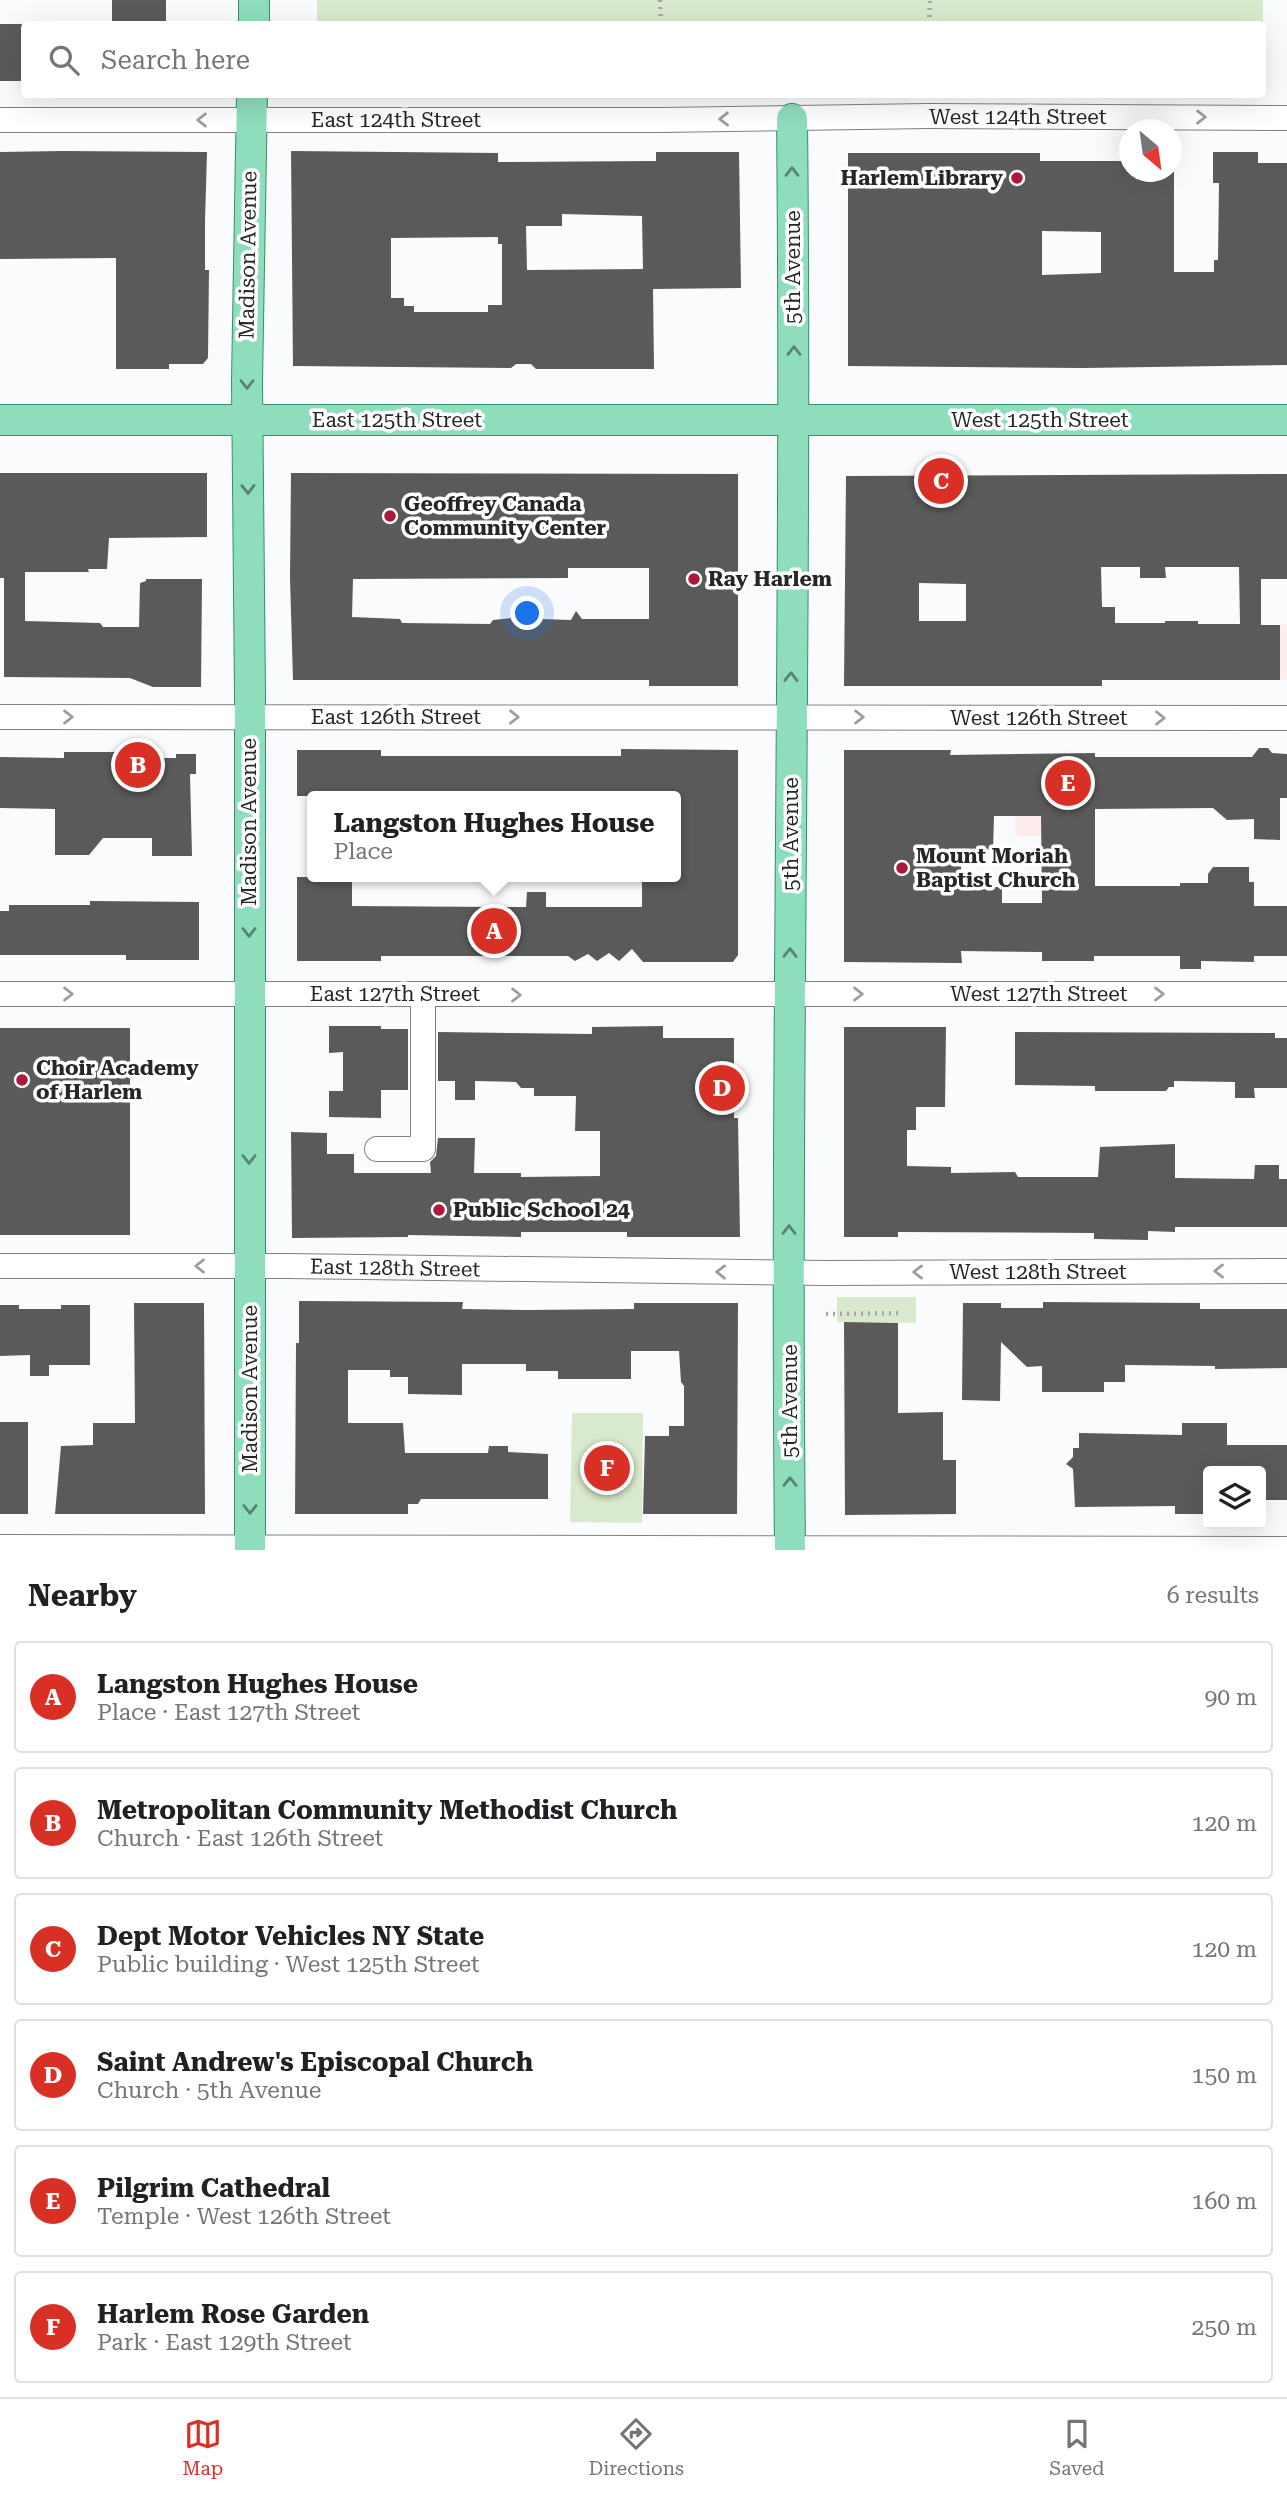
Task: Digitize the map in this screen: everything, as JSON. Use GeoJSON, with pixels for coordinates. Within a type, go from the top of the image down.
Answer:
{"type":"FeatureCollection","features":[{"type":"Feature","properties":{"kind":"main road"},"geometry":{"type":"LineString","coordinates":[[254,0],[254,21]]}},
{"type":"Feature","properties":{"kind":"main road","name":"Madison Avenue"},"geometry":{"type":"LineString","coordinates":[[250,1549],[250,716],[247,421],[251,107]]}},
{"type":"Feature","properties":{"kind":"main road","name":"5th Avenue"},"geometry":{"type":"LineString","coordinates":[[790,1549],[794,419],[792,119]]}},
{"type":"Feature","properties":{"kind":"main road","name":"East 125th Street"},"geometry":{"type":"LineString","coordinates":[[0,420],[794,419]]}},
{"type":"Feature","properties":{"kind":"main road","name":"West 125th Street"},"geometry":{"type":"LineString","coordinates":[[794,419],[1287,420]]}},
{"type":"Feature","properties":{"kind":"street","name":"East 124th Street"},"geometry":{"type":"LineString","coordinates":[[0,120],[251,107],[792,119]]}},
{"type":"Feature","properties":{"kind":"street","name":"West 124th Street"},"geometry":{"type":"LineString","coordinates":[[792,119],[928,116],[1287,118]]}},
{"type":"Feature","properties":{"kind":"street","name":"East 126th Street"},"geometry":{"type":"LineString","coordinates":[[0,717],[791,718]]}},
{"type":"Feature","properties":{"kind":"street","name":"West 126th Street"},"geometry":{"type":"LineString","coordinates":[[791,718],[1287,718]]}},
{"type":"Feature","properties":{"kind":"street","name":"East 127th Street"},"geometry":{"type":"LineString","coordinates":[[0,994],[790,994]]}},
{"type":"Feature","properties":{"kind":"street","name":"West 127th Street"},"geometry":{"type":"LineString","coordinates":[[790,994],[1287,994]]}},
{"type":"Feature","properties":{"kind":"street"},"geometry":{"type":"LineString","coordinates":[[377,1149],[423,1149],[423,995]]}},
{"type":"Feature","properties":{"kind":"street","name":"East 128th Street"},"geometry":{"type":"LineString","coordinates":[[0,1266],[789,1272]]}},
{"type":"Feature","properties":{"kind":"street","name":"West 128th Street"},"geometry":{"type":"LineString","coordinates":[[789,1272],[1287,1271]]}},
{"type":"Feature","properties":{"kind":"street"},"geometry":{"type":"LineString","coordinates":[[0,1547],[1287,1549]]}},
{"type":"Feature","properties":{"kind":"path"},"geometry":{"type":"LineString","coordinates":[[660,0],[661,21]]}},
{"type":"Feature","properties":{"kind":"path"},"geometry":{"type":"LineString","coordinates":[[929,21],[930,0]]}},
{"type":"Feature","properties":{"kind":"path"},"geometry":{"type":"LineString","coordinates":[[826,1314],[902,1313]]}},
{"type":"Feature","properties":{"kind":"shaded area"},"geometry":{"type":"Polygon","coordinates":[[[1287,624],[1287,679],[1280,680],[1280,625],[1287,624]]]}},
{"type":"Feature","properties":{"kind":"shaded area"},"geometry":{"type":"Polygon","coordinates":[[[1015,755],[1041,756],[1041,836],[1015,836],[1015,755]]]}},
{"type":"Feature","properties":{"kind":"green space"},"geometry":{"type":"Polygon","coordinates":[[[317,0],[1263,0],[1263,21],[317,21],[317,0]]]}},
{"type":"Feature","properties":{"kind":"green space"},"geometry":{"type":"Polygon","coordinates":[[[837,1297],[916,1297],[916,1323],[837,1322],[837,1297]]]}},
{"type":"Feature","properties":{"kind":"green space"},"geometry":{"type":"Polygon","coordinates":[[[572,1413],[643,1413],[642,1523],[570,1522],[572,1413]]]}},
{"type":"Feature","properties":{"kind":"building"},"geometry":{"type":"Polygon","coordinates":[[[112,0],[166,0],[166,21],[112,21],[112,0]]]}},
{"type":"Feature","properties":{"kind":"building"},"geometry":{"type":"Polygon","coordinates":[[[0,24],[21,24],[21,81],[0,81],[0,24]]]}},
{"type":"Feature","properties":{"kind":"building"},"geometry":{"type":"Polygon","coordinates":[[[291,151],[498,153],[498,162],[656,161],[656,152],[739,152],[741,288],[653,289],[654,369],[536,369],[531,364],[516,364],[511,368],[293,366],[291,151]],[[562,214],[562,226],[526,226],[527,270],[643,269],[642,216],[562,214]],[[498,237],[391,238],[391,298],[404,298],[404,306],[414,306],[414,312],[488,312],[488,305],[502,305],[502,244],[498,244],[498,237]]]}},
{"type":"Feature","properties":{"kind":"building"},"geometry":{"type":"Polygon","coordinates":[[[0,152],[207,152],[205,270],[209,270],[208,358],[203,364],[169,364],[169,369],[116,369],[116,258],[0,259],[0,152]]]}},
{"type":"Feature","properties":{"kind":"building"},"geometry":{"type":"Polygon","coordinates":[[[1213,152],[1258,152],[1258,163],[1287,163],[1287,365],[1083,368],[848,366],[848,153],[1040,153],[1040,161],[1119,161],[1119,182],[1174,182],[1174,272],[1214,272],[1214,260],[1218,260],[1219,183],[1213,183],[1213,152]],[[1042,231],[1042,275],[1101,273],[1101,232],[1042,231]]]}},
{"type":"Feature","properties":{"kind":"building"},"geometry":{"type":"Polygon","coordinates":[[[0,473],[207,473],[207,537],[109,538],[107,569],[88,569],[89,572],[25,572],[25,621],[100,623],[103,627],[139,627],[140,583],[146,579],[202,579],[201,687],[153,687],[130,678],[4,677],[0,473]]]}},
{"type":"Feature","properties":{"kind":"building"},"geometry":{"type":"Polygon","coordinates":[[[291,473],[738,474],[738,686],[649,686],[649,680],[293,680],[291,473]],[[568,568],[568,578],[353,579],[352,617],[400,619],[402,623],[490,624],[493,620],[512,618],[571,620],[576,611],[582,619],[649,619],[649,568],[568,568]]]}},
{"type":"Feature","properties":{"kind":"building"},"geometry":{"type":"Polygon","coordinates":[[[1287,474],[1287,579],[1261,579],[1261,625],[1280,625],[1280,680],[1102,680],[1102,686],[844,686],[846,476],[1287,474]],[[1101,567],[1102,607],[1115,607],[1115,623],[1198,621],[1198,624],[1240,624],[1239,567],[1165,567],[1166,578],[1140,578],[1140,567],[1101,567]],[[919,583],[919,621],[966,621],[966,584],[919,583]]]}},
{"type":"Feature","properties":{"kind":"building"},"geometry":{"type":"Polygon","coordinates":[[[1259,748],[1268,748],[1272,753],[1287,754],[1287,798],[1280,798],[1280,840],[1254,839],[1254,819],[1227,820],[1213,808],[1095,809],[1095,886],[1180,886],[1180,883],[1208,883],[1208,874],[1213,867],[1249,867],[1249,882],[1254,882],[1254,906],[1287,906],[1287,956],[1254,956],[1254,962],[1201,961],[1201,969],[1180,969],[1180,956],[1094,956],[1094,961],[1042,961],[1042,952],[961,951],[962,963],[844,962],[844,750],[951,750],[950,755],[1095,753],[1095,757],[1252,757],[1259,748]],[[994,816],[993,851],[961,851],[961,887],[1002,887],[1002,903],[1042,903],[1041,816],[994,816]]]}},
{"type":"Feature","properties":{"kind":"building"},"geometry":{"type":"Polygon","coordinates":[[[621,749],[738,750],[738,955],[733,962],[643,962],[632,949],[619,961],[609,953],[597,961],[588,954],[575,961],[568,956],[381,956],[381,961],[297,961],[297,877],[307,877],[307,882],[352,882],[352,906],[526,907],[527,892],[546,892],[546,907],[642,907],[642,882],[681,882],[681,791],[307,791],[307,796],[297,796],[297,750],[381,750],[381,756],[621,756],[621,749]]]}},
{"type":"Feature","properties":{"kind":"building"},"geometry":{"type":"Polygon","coordinates":[[[64,752],[127,752],[127,758],[176,758],[176,754],[196,754],[196,774],[190,774],[192,856],[152,856],[152,838],[103,838],[89,855],[55,855],[55,809],[0,808],[0,757],[64,758],[64,752]]]}},
{"type":"Feature","properties":{"kind":"building"},"geometry":{"type":"Polygon","coordinates":[[[90,901],[199,902],[199,960],[126,960],[126,955],[0,955],[0,911],[9,911],[9,905],[90,905],[90,901]]]}},
{"type":"Feature","properties":{"kind":"building"},"geometry":{"type":"Polygon","coordinates":[[[329,1026],[408,1029],[408,1090],[381,1090],[381,1118],[329,1117],[329,1091],[343,1091],[343,1052],[329,1053],[329,1026]]]}},
{"type":"Feature","properties":{"kind":"building"},"geometry":{"type":"Polygon","coordinates":[[[663,1026],[663,1038],[734,1038],[734,1118],[738,1118],[740,1237],[627,1237],[627,1232],[521,1232],[521,1237],[408,1235],[292,1238],[291,1132],[327,1133],[327,1154],[354,1154],[354,1173],[431,1173],[430,1162],[436,1156],[438,1138],[475,1138],[474,1173],[521,1173],[521,1177],[600,1176],[600,1131],[575,1131],[576,1096],[534,1096],[534,1088],[521,1088],[516,1082],[475,1081],[475,1100],[455,1100],[455,1081],[438,1081],[438,1032],[592,1034],[592,1027],[663,1026]]]}},
{"type":"Feature","properties":{"kind":"building"},"geometry":{"type":"Polygon","coordinates":[[[844,1027],[946,1027],[945,1107],[916,1107],[916,1130],[907,1130],[907,1166],[951,1167],[951,1173],[1015,1172],[1018,1177],[1098,1177],[1100,1147],[1175,1144],[1175,1178],[1254,1179],[1255,1165],[1279,1165],[1279,1179],[1287,1179],[1287,1227],[1175,1227],[1175,1232],[1148,1231],[1148,1240],[1094,1239],[1094,1233],[898,1232],[898,1237],[844,1237],[844,1027]]]}},
{"type":"Feature","properties":{"kind":"building"},"geometry":{"type":"Polygon","coordinates":[[[0,1028],[130,1028],[130,1235],[0,1235],[0,1028]]]}},
{"type":"Feature","properties":{"kind":"building"},"geometry":{"type":"Polygon","coordinates":[[[1015,1032],[1275,1033],[1275,1038],[1287,1038],[1287,1088],[1254,1088],[1255,1098],[1235,1098],[1235,1082],[1174,1081],[1174,1087],[1169,1087],[1166,1091],[1095,1091],[1095,1086],[1015,1085],[1015,1032]]]}},
{"type":"Feature","properties":{"kind":"building"},"geometry":{"type":"Polygon","coordinates":[[[299,1301],[463,1302],[462,1309],[527,1310],[634,1309],[634,1303],[738,1303],[737,1514],[643,1514],[645,1436],[669,1436],[669,1426],[684,1426],[684,1386],[681,1382],[679,1351],[631,1351],[631,1379],[558,1379],[558,1371],[526,1371],[526,1364],[462,1364],[462,1395],[408,1394],[408,1377],[390,1377],[390,1370],[348,1370],[348,1423],[403,1423],[405,1453],[488,1453],[489,1446],[508,1446],[508,1452],[548,1454],[548,1499],[421,1499],[418,1504],[408,1504],[408,1514],[295,1514],[296,1343],[299,1343],[299,1301]]]}},
{"type":"Feature","properties":{"kind":"building"},"geometry":{"type":"Polygon","coordinates":[[[1043,1302],[1200,1303],[1200,1309],[1287,1309],[1287,1368],[1215,1369],[1215,1366],[1125,1365],[1125,1382],[1104,1382],[1104,1392],[1042,1392],[1042,1366],[1027,1367],[1001,1342],[1000,1401],[962,1400],[963,1303],[1001,1303],[1001,1308],[1043,1308],[1043,1302]]]}},
{"type":"Feature","properties":{"kind":"building"},"geometry":{"type":"Polygon","coordinates":[[[134,1303],[204,1303],[205,1514],[55,1514],[61,1446],[93,1445],[93,1423],[135,1423],[134,1303]]]}},
{"type":"Feature","properties":{"kind":"building"},"geometry":{"type":"Polygon","coordinates":[[[0,1305],[19,1305],[19,1309],[61,1309],[61,1305],[90,1305],[90,1365],[49,1365],[49,1376],[30,1376],[30,1355],[0,1356],[0,1305]]]}},
{"type":"Feature","properties":{"kind":"building"},"geometry":{"type":"Polygon","coordinates":[[[844,1322],[898,1323],[898,1413],[943,1412],[943,1460],[956,1460],[956,1514],[845,1515],[844,1322]]]}},
{"type":"Feature","properties":{"kind":"building"},"geometry":{"type":"Polygon","coordinates":[[[0,1422],[28,1422],[28,1514],[0,1514],[0,1422]]]}},
{"type":"Feature","properties":{"kind":"building"},"geometry":{"type":"Polygon","coordinates":[[[1182,1423],[1227,1423],[1227,1445],[1287,1445],[1287,1500],[1266,1500],[1266,1466],[1203,1466],[1203,1514],[1175,1514],[1175,1506],[1075,1507],[1073,1469],[1066,1464],[1073,1457],[1073,1448],[1079,1448],[1079,1433],[1182,1435],[1182,1423]]]}},
{"type":"Feature","properties":{"kind":"place","name":"Harlem Library"},"geometry":{"type":"Point","coordinates":[1017,178]}},
{"type":"Feature","properties":{"kind":"place","name":"Dept Motor Vehicles NY State"},"geometry":{"type":"Point","coordinates":[941,481]}},
{"type":"Feature","properties":{"kind":"place","name":"Geoffrey Canada Community Center"},"geometry":{"type":"Point","coordinates":[390,516]}},
{"type":"Feature","properties":{"kind":"place","name":"Ray Harlem"},"geometry":{"type":"Point","coordinates":[694,579]}},
{"type":"Feature","properties":{"kind":"place","name":"Metropolitan Community Methodist Church"},"geometry":{"type":"Point","coordinates":[138,765]}},
{"type":"Feature","properties":{"kind":"place","name":"Pilgrim Cathedral"},"geometry":{"type":"Point","coordinates":[1068,783]}},
{"type":"Feature","properties":{"kind":"place","name":"Mount Moriah Baptist Church"},"geometry":{"type":"Point","coordinates":[902,868]}},
{"type":"Feature","properties":{"kind":"place","name":"Langston Hughes House"},"geometry":{"type":"Point","coordinates":[494,931]}},
{"type":"Feature","properties":{"kind":"place","name":"Choir Academy of Harlem"},"geometry":{"type":"Point","coordinates":[22,1080]}},
{"type":"Feature","properties":{"kind":"place","name":"Saint Andrew's Episcopal Church"},"geometry":{"type":"Point","coordinates":[722,1088]}},
{"type":"Feature","properties":{"kind":"place","name":"Public School 24"},"geometry":{"type":"Point","coordinates":[439,1210]}},
{"type":"Feature","properties":{"kind":"place","name":"Harlem Rose Garden"},"geometry":{"type":"Point","coordinates":[607,1468]}}]}
